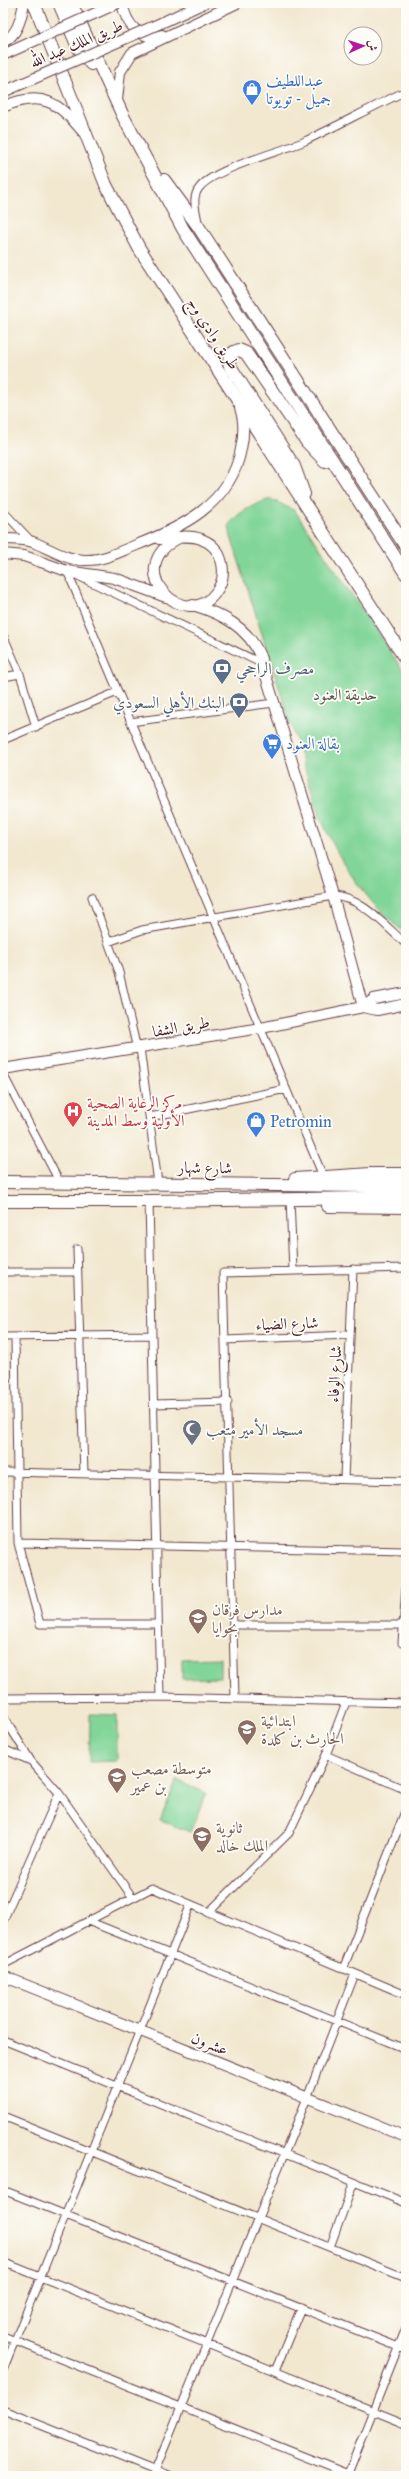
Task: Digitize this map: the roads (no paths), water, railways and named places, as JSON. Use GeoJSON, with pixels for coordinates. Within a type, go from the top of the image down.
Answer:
{"type":"FeatureCollection","features":[{"type":"Feature","properties":{"kind":"highway","name":"شارع شهار"},"geometry":{"type":"LineString","coordinates":[[368,1192],[406,1186]]}},
{"type":"Feature","properties":{"kind":"highway"},"geometry":{"type":"LineString","coordinates":[[368,1192],[406,1198]]}},
{"type":"Feature","properties":{"kind":"main road","name":"طريق وادي وج"},"geometry":{"type":"LineString","coordinates":[[34,3],[92,143],[106,184],[139,248],[406,660]]}},
{"type":"Feature","properties":{"kind":"main road"},"geometry":{"type":"LineString","coordinates":[[59,3],[78,47],[110,89]]}},
{"type":"Feature","properties":{"kind":"main road","name":"طريق وادي وج"},"geometry":{"type":"LineString","coordinates":[[71,3],[123,116],[143,151],[183,229],[406,574]]}},
{"type":"Feature","properties":{"kind":"main road"},"geometry":{"type":"LineString","coordinates":[[143,151],[198,226],[406,547]]}},
{"type":"Feature","properties":{"kind":"main road"},"geometry":{"type":"LineString","coordinates":[[309,511],[294,466],[230,366],[229,359],[232,353],[239,350],[246,353],[307,442],[346,482]]}},
{"type":"Feature","properties":{"kind":"main road"},"geometry":{"type":"LineString","coordinates":[[240,1184],[323,1176],[406,1174]]}},
{"type":"Feature","properties":{"kind":"main road","name":"شارع شهار"},"geometry":{"type":"LineString","coordinates":[[3,1182],[60,1181],[240,1184],[368,1192]]}},
{"type":"Feature","properties":{"kind":"main road","name":"شارع شهار"},"geometry":{"type":"LineString","coordinates":[[3,1201],[149,1202],[290,1199],[368,1192]]}},
{"type":"Feature","properties":{"kind":"main road"},"geometry":{"type":"LineString","coordinates":[[290,1199],[298,1206],[406,1207]]}},
{"type":"Feature","properties":{"kind":"street"},"geometry":{"type":"LineString","coordinates":[[3,42],[10,38],[16,30],[24,3]]}},
{"type":"Feature","properties":{"kind":"street","name":"طريق الملك عبد الله"},"geometry":{"type":"LineString","coordinates":[[3,55],[118,3]]}},
{"type":"Feature","properties":{"kind":"street"},"geometry":{"type":"LineString","coordinates":[[122,3],[125,18],[136,32],[154,37],[171,33]]}},
{"type":"Feature","properties":{"kind":"street","name":"طريق الملك عبد الله"},"geometry":{"type":"LineString","coordinates":[[3,92],[204,3]]}},
{"type":"Feature","properties":{"kind":"street"},"geometry":{"type":"LineString","coordinates":[[123,116],[116,98],[120,72],[132,53],[171,33],[237,3]]}},
{"type":"Feature","properties":{"kind":"street"},"geometry":{"type":"LineString","coordinates":[[198,226],[194,200],[198,190],[207,182],[222,173],[304,141],[406,91]]}},
{"type":"Feature","properties":{"kind":"street"},"geometry":{"type":"LineString","coordinates":[[3,107],[22,100],[39,99],[54,104],[67,113],[92,143]]}},
{"type":"Feature","properties":{"kind":"street"},"geometry":{"type":"LineString","coordinates":[[3,539],[32,541],[70,558],[87,560],[103,558],[153,539],[181,526],[201,514],[219,495],[232,476],[240,457],[244,433],[243,416],[236,398]]}},
{"type":"Feature","properties":{"kind":"street"},"geometry":{"type":"LineString","coordinates":[[3,511],[32,541]]}},
{"type":"Feature","properties":{"kind":"street"},"geometry":{"type":"LineString","coordinates":[[168,598],[157,584],[155,572],[156,561],[161,551],[173,540],[181,526]]}},
{"type":"Feature","properties":{"kind":"street"},"geometry":{"type":"LineString","coordinates":[[67,571],[114,578],[168,598],[182,605],[194,605],[204,602],[214,595],[220,586],[223,575],[223,564],[219,553],[206,542],[190,536],[173,540],[153,539]]}},
{"type":"Feature","properties":{"kind":"street"},"geometry":{"type":"LineString","coordinates":[[3,554],[24,556],[67,571],[263,664]]}},
{"type":"Feature","properties":{"kind":"street"},"geometry":{"type":"LineString","coordinates":[[67,571],[323,1176]]}},
{"type":"Feature","properties":{"kind":"street"},"geometry":{"type":"LineString","coordinates":[[194,605],[212,611],[248,634],[255,644],[263,664],[333,896],[363,1007]]}},
{"type":"Feature","properties":{"kind":"street"},"geometry":{"type":"LineString","coordinates":[[3,635],[20,674],[36,727]]}},
{"type":"Feature","properties":{"kind":"street"},"geometry":{"type":"LineString","coordinates":[[3,677],[20,674]]}},
{"type":"Feature","properties":{"kind":"street"},"geometry":{"type":"LineString","coordinates":[[3,740],[118,692]]}},
{"type":"Feature","properties":{"kind":"street"},"geometry":{"type":"LineString","coordinates":[[130,722],[274,704]]}},
{"type":"Feature","properties":{"kind":"street"},"geometry":{"type":"LineString","coordinates":[[108,942],[142,930],[212,916],[333,896],[344,896],[357,902],[406,944]]}},
{"type":"Feature","properties":{"kind":"street"},"geometry":{"type":"LineString","coordinates":[[92,897],[122,986],[138,1049],[150,1117],[158,1183]]}},
{"type":"Feature","properties":{"kind":"street"},"geometry":{"type":"LineString","coordinates":[[363,1007],[374,999],[406,993]]}},
{"type":"Feature","properties":{"kind":"street"},"geometry":{"type":"LineString","coordinates":[[363,1007],[377,1010],[406,1004]]}},
{"type":"Feature","properties":{"kind":"street","name":"طريق الشفا"},"geometry":{"type":"LineString","coordinates":[[3,1069],[138,1049],[261,1028],[363,1007]]}},
{"type":"Feature","properties":{"kind":"street"},"geometry":{"type":"LineString","coordinates":[[3,1074],[60,1181]]}},
{"type":"Feature","properties":{"kind":"street"},"geometry":{"type":"LineString","coordinates":[[150,1117],[286,1089]]}},
{"type":"Feature","properties":{"kind":"street"},"geometry":{"type":"LineString","coordinates":[[290,1199],[293,1271]]}},
{"type":"Feature","properties":{"kind":"street"},"geometry":{"type":"LineString","coordinates":[[149,1202],[160,1697]]}},
{"type":"Feature","properties":{"kind":"street"},"geometry":{"type":"LineString","coordinates":[[77,1249],[84,1474]]}},
{"type":"Feature","properties":{"kind":"street"},"geometry":{"type":"LineString","coordinates":[[235,1699],[228,1402],[223,1273],[406,1268]]}},
{"type":"Feature","properties":{"kind":"street","name":"شارع الوفاء"},"geometry":{"type":"LineString","coordinates":[[344,1480],[353,1269]]}},
{"type":"Feature","properties":{"kind":"street"},"geometry":{"type":"LineString","coordinates":[[3,1272],[77,1272]]}},
{"type":"Feature","properties":{"kind":"street"},"geometry":{"type":"LineString","coordinates":[[3,1337],[151,1335]]}},
{"type":"Feature","properties":{"kind":"street","name":"شارع الضياء"},"geometry":{"type":"LineString","coordinates":[[225,1340],[350,1335]]}},
{"type":"Feature","properties":{"kind":"street"},"geometry":{"type":"LineString","coordinates":[[15,1337],[18,1543],[40,1624],[158,1624]]}},
{"type":"Feature","properties":{"kind":"street"},"geometry":{"type":"LineString","coordinates":[[153,1404],[228,1402]]}},
{"type":"Feature","properties":{"kind":"street"},"geometry":{"type":"LineString","coordinates":[[3,1472],[155,1477],[406,1481]]}},
{"type":"Feature","properties":{"kind":"street"},"geometry":{"type":"LineString","coordinates":[[18,1543],[406,1551]]}},
{"type":"Feature","properties":{"kind":"street"},"geometry":{"type":"LineString","coordinates":[[402,1643],[406,1587]]}},
{"type":"Feature","properties":{"kind":"street"},"geometry":{"type":"LineString","coordinates":[[233,1625],[404,1625]]}},
{"type":"Feature","properties":{"kind":"street"},"geometry":{"type":"LineString","coordinates":[[3,1698],[160,1697],[406,1703]]}},
{"type":"Feature","properties":{"kind":"street"},"geometry":{"type":"LineString","coordinates":[[208,1913],[289,1833],[326,1755],[346,1702]]}},
{"type":"Feature","properties":{"kind":"street"},"geometry":{"type":"LineString","coordinates":[[3,1716],[31,1761],[60,1793],[133,1898]]}},
{"type":"Feature","properties":{"kind":"street"},"geometry":{"type":"LineString","coordinates":[[3,1749],[31,1761]]}},
{"type":"Feature","properties":{"kind":"street"},"geometry":{"type":"LineString","coordinates":[[326,1755],[406,1790]]}},
{"type":"Feature","properties":{"kind":"street"},"geometry":{"type":"LineString","coordinates":[[3,1921],[60,1793]]}},
{"type":"Feature","properties":{"kind":"street"},"geometry":{"type":"LineString","coordinates":[[343,1969],[406,1809]]}},
{"type":"Feature","properties":{"kind":"street"},"geometry":{"type":"LineString","coordinates":[[3,1965],[152,1888],[190,1906],[406,1995]]}},
{"type":"Feature","properties":{"kind":"street"},"geometry":{"type":"LineString","coordinates":[[3,2370],[138,2031],[190,1906]]}},
{"type":"Feature","properties":{"kind":"street"},"geometry":{"type":"LineString","coordinates":[[88,1921],[406,2050]]}},
{"type":"Feature","properties":{"kind":"street"},"geometry":{"type":"LineString","coordinates":[[154,2473],[307,2098],[355,1974]]}},
{"type":"Feature","properties":{"kind":"street","name":"عشرون"},"geometry":{"type":"LineString","coordinates":[[3,1976],[406,2137]]}},
{"type":"Feature","properties":{"kind":"street"},"geometry":{"type":"LineString","coordinates":[[3,2040],[406,2203]]}},
{"type":"Feature","properties":{"kind":"street"},"geometry":{"type":"LineString","coordinates":[[3,2116],[406,2278]]}},
{"type":"Feature","properties":{"kind":"street"},"geometry":{"type":"LineString","coordinates":[[330,2247],[354,2182]]}},
{"type":"Feature","properties":{"kind":"street"},"geometry":{"type":"LineString","coordinates":[[3,2190],[406,2350]]}},
{"type":"Feature","properties":{"kind":"street"},"geometry":{"type":"LineString","coordinates":[[3,2262],[406,2424]]}},
{"type":"Feature","properties":{"kind":"street"},"geometry":{"type":"LineString","coordinates":[[275,2371],[301,2308]]}},
{"type":"Feature","properties":{"kind":"street"},"geometry":{"type":"LineString","coordinates":[[3,2336],[349,2475],[406,2328]]}},
{"type":"Feature","properties":{"kind":"street"},"geometry":{"type":"LineString","coordinates":[[3,2410],[154,2473],[168,2476]]}},
{"type":"Feature","properties":{"kind":"place","name":"عبداللطيف جميل - تويوتا"},"geometry":{"type":"Point","coordinates":[252,106]}},
{"type":"Feature","properties":{"kind":"place","name":"مصرف الراجحي"},"geometry":{"type":"Point","coordinates":[222,685]}},
{"type":"Feature","properties":{"kind":"place","name":"البنك الأهلي السعودي"},"geometry":{"type":"Point","coordinates":[239,719]}},
{"type":"Feature","properties":{"kind":"place","name":"بقالة العنود"},"geometry":{"type":"Point","coordinates":[272,760]}},
{"type":"Feature","properties":{"kind":"place","name":"مركز الرعاية الصحية الأولية وسط المدينة"},"geometry":{"type":"Point","coordinates":[73,1128]}},
{"type":"Feature","properties":{"kind":"place","name":"Petromin"},"geometry":{"type":"Point","coordinates":[256,1138]}},
{"type":"Feature","properties":{"kind":"place","name":"مسجد الأمير متعب"},"geometry":{"type":"Point","coordinates":[192,1446]}},
{"type":"Feature","properties":{"kind":"place","name":"مدارس فرقان بحوايا"},"geometry":{"type":"Point","coordinates":[198,1635]}},
{"type":"Feature","properties":{"kind":"place","name":"ابتدائية الحارث بن كلدة"},"geometry":{"type":"Point","coordinates":[247,1746]}},
{"type":"Feature","properties":{"kind":"place","name":"متوسطة مصعب بن عمير"},"geometry":{"type":"Point","coordinates":[117,1794]}},
{"type":"Feature","properties":{"kind":"place","name":"ثانوية الملك خالد"},"geometry":{"type":"Point","coordinates":[202,1853]}},
{"type":"Feature","properties":{"kind":"park label","name":"حديقة العنود"},"geometry":{"type":"Point","coordinates":[345,694]}}]}
